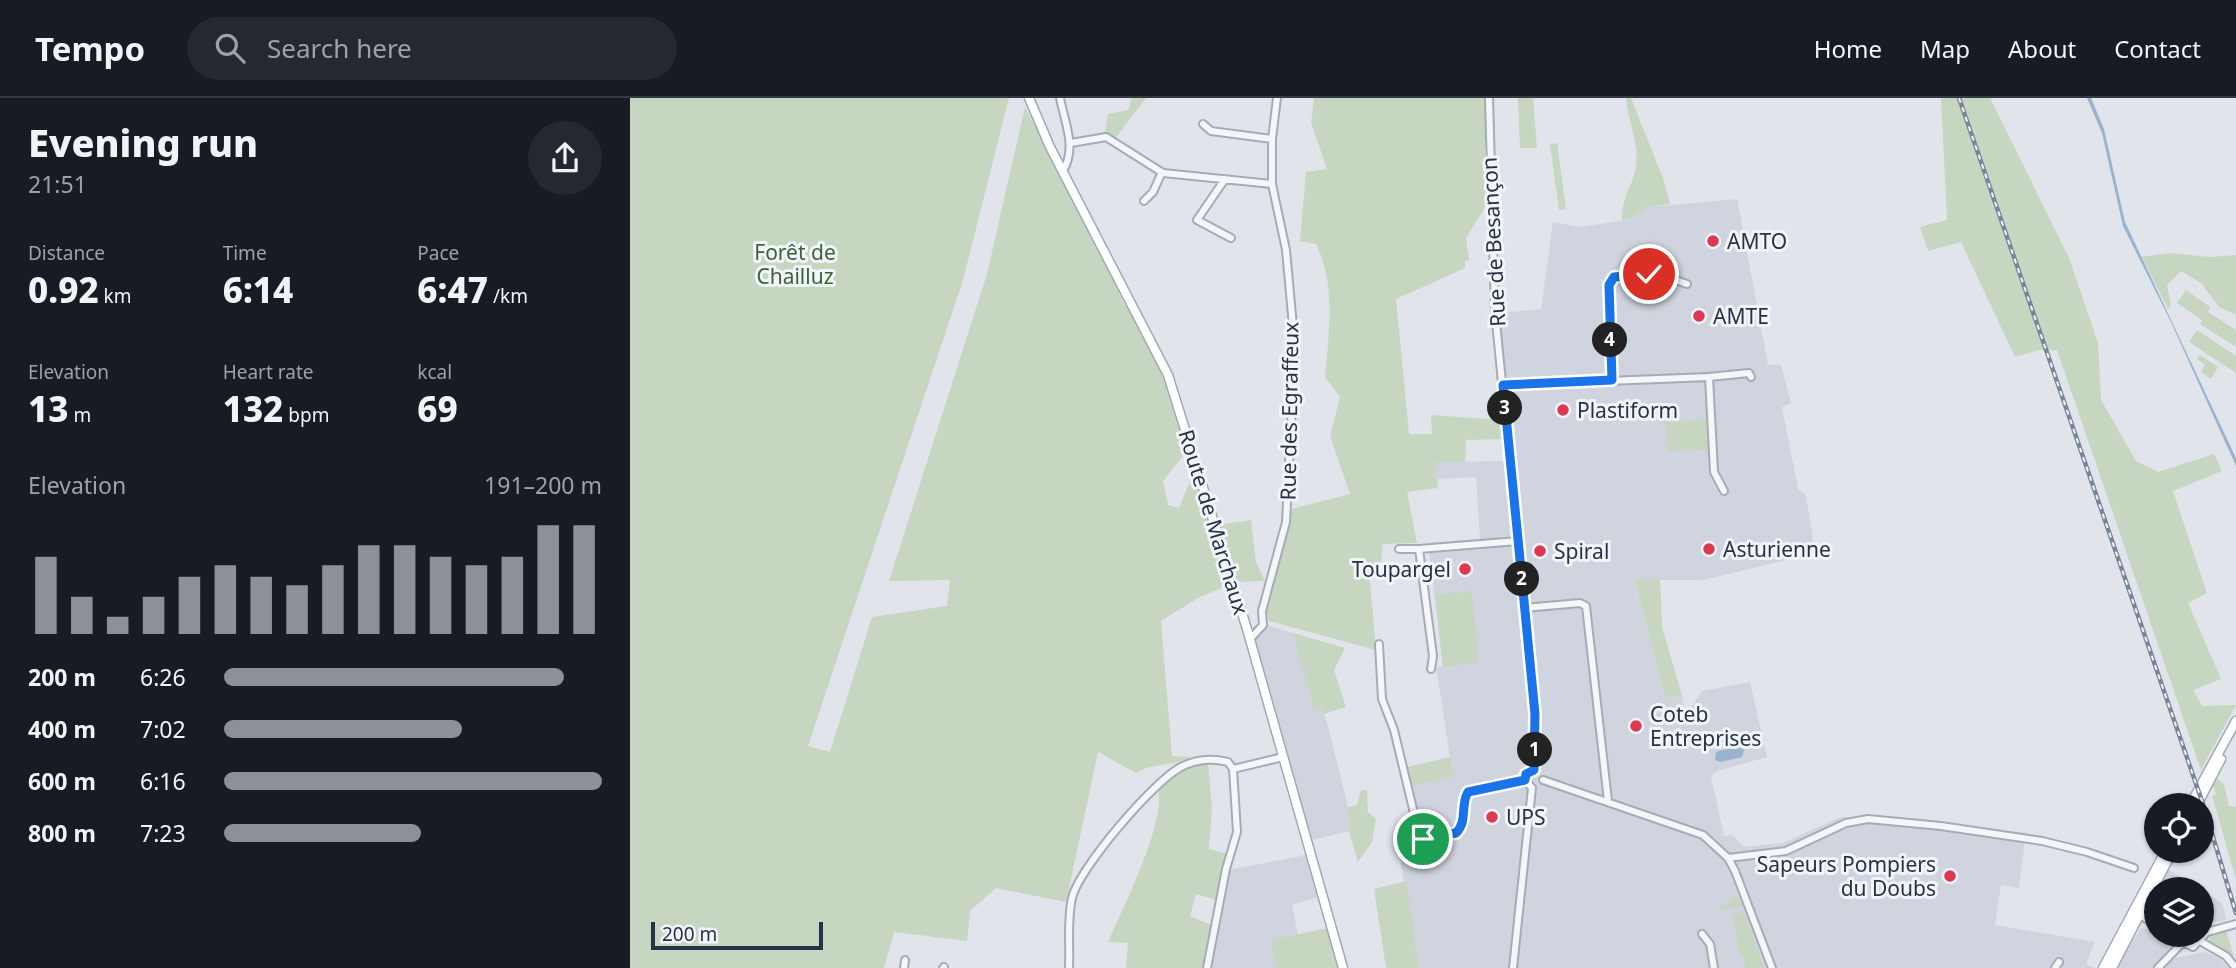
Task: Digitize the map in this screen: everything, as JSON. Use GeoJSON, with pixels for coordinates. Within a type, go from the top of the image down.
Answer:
{"type":"FeatureCollection","features":[{"type":"Feature","properties":{"kind":"main road","name":"Route de Marchaux"},"geometry":{"type":"LineString","coordinates":[[1029,98],[1063,171],[1168,375],[1250,639],[1343,968]]}},
{"type":"Feature","properties":{"kind":"main road"},"geometry":{"type":"LineString","coordinates":[[2197,793],[2236,721]]}},
{"type":"Feature","properties":{"kind":"main road"},"geometry":{"type":"LineString","coordinates":[[2203,793],[2236,732]]}},
{"type":"Feature","properties":{"kind":"main road"},"geometry":{"type":"LineString","coordinates":[[2104,968],[2141,916],[2161,863]]}},
{"type":"Feature","properties":{"kind":"main road"},"geometry":{"type":"LineString","coordinates":[[2112,968],[2144,909]]}},
{"type":"Feature","properties":{"kind":"street"},"geometry":{"type":"LineString","coordinates":[[1060,98],[1071,143],[1071,153],[1063,171]]}},
{"type":"Feature","properties":{"kind":"street","name":"Rue des Egraffeux"},"geometry":{"type":"LineString","coordinates":[[1262,622],[1262,611],[1286,522],[1294,367],[1286,250],[1272,184],[1272,139],[1277,98]]}},
{"type":"Feature","properties":{"kind":"street","name":"Rue de Besançon"},"geometry":{"type":"LineString","coordinates":[[1489,98],[1490,221],[1535,714],[1534,770]]}},
{"type":"Feature","properties":{"kind":"street"},"geometry":{"type":"LineString","coordinates":[[1203,124],[1211,131],[1272,139]]}},
{"type":"Feature","properties":{"kind":"street"},"geometry":{"type":"LineString","coordinates":[[1071,143],[1105,137],[1162,172],[1272,184]]}},
{"type":"Feature","properties":{"kind":"street"},"geometry":{"type":"LineString","coordinates":[[1144,201],[1153,192],[1162,172]]}},
{"type":"Feature","properties":{"kind":"street"},"geometry":{"type":"LineString","coordinates":[[1225,180],[1197,220],[1231,238]]}},
{"type":"Feature","properties":{"kind":"street"},"geometry":{"type":"LineString","coordinates":[[1612,380],[1611,281],[1619,276],[1657,274],[1687,284]]}},
{"type":"Feature","properties":{"kind":"street"},"geometry":{"type":"LineString","coordinates":[[1503,385],[1612,380],[1709,380],[1749,373],[1751,377]]}},
{"type":"Feature","properties":{"kind":"street"},"geometry":{"type":"LineString","coordinates":[[1709,380],[1714,472],[1724,491]]}},
{"type":"Feature","properties":{"kind":"street"},"geometry":{"type":"LineString","coordinates":[[1399,549],[1518,541]]}},
{"type":"Feature","properties":{"kind":"street"},"geometry":{"type":"LineString","coordinates":[[1419,549],[1433,656],[1431,669]]}},
{"type":"Feature","properties":{"kind":"street"},"geometry":{"type":"LineString","coordinates":[[1524,608],[1580,603],[1586,606],[1608,801]]}},
{"type":"Feature","properties":{"kind":"street"},"geometry":{"type":"LineString","coordinates":[[1247,629],[1262,622]]}},
{"type":"Feature","properties":{"kind":"street"},"geometry":{"type":"LineString","coordinates":[[1250,639],[1260,629],[1262,622]]}},
{"type":"Feature","properties":{"kind":"street"},"geometry":{"type":"LineString","coordinates":[[1379,644],[1381,699],[1394,730],[1420,838],[1456,833],[1463,823],[1464,800],[1468,792],[1525,780]]}},
{"type":"Feature","properties":{"kind":"street"},"geometry":{"type":"LineString","coordinates":[[1233,769],[1283,757]]}},
{"type":"Feature","properties":{"kind":"street"},"geometry":{"type":"LineString","coordinates":[[1069,968],[1072,897],[1112,835],[1158,785],[1179,768],[1194,761],[1226,761],[1233,769],[1237,832],[1226,869],[1207,968]]}},
{"type":"Feature","properties":{"kind":"street"},"geometry":{"type":"LineString","coordinates":[[1525,780],[1526,774],[1534,770],[1540,772],[1543,780],[1541,785],[1532,788]]}},
{"type":"Feature","properties":{"kind":"street"},"geometry":{"type":"LineString","coordinates":[[1513,968],[1532,788],[1525,780]]}},
{"type":"Feature","properties":{"kind":"street"},"geometry":{"type":"LineString","coordinates":[[1543,780],[1703,835],[1728,858],[1772,968]]}},
{"type":"Feature","properties":{"kind":"street"},"geometry":{"type":"LineString","coordinates":[[1728,858],[1786,850],[1846,823],[1868,819],[1941,826],[2042,841],[2087,852],[2134,868]]}},
{"type":"Feature","properties":{"kind":"street"},"geometry":{"type":"LineString","coordinates":[[2214,930],[2236,925]]}},
{"type":"Feature","properties":{"kind":"street"},"geometry":{"type":"LineString","coordinates":[[1702,934],[1710,944],[1714,968]]}},
{"type":"Feature","properties":{"kind":"street"},"geometry":{"type":"LineString","coordinates":[[2158,968],[2180,947]]}},
{"type":"Feature","properties":{"kind":"street"},"geometry":{"type":"LineString","coordinates":[[2208,947],[2225,956],[2236,968]]}},
{"type":"Feature","properties":{"kind":"shaded area"},"geometry":{"type":"Polygon","coordinates":[[[1737,199],[1768,365],[1781,365],[1791,403],[1782,407],[1798,489],[1806,495],[1815,553],[1703,580],[1634,580],[1665,698],[1682,695],[1685,716],[1702,691],[1750,682],[1767,757],[1717,771],[1711,776],[1724,836],[1732,835],[1744,847],[1783,843],[1840,817],[1890,817],[2026,833],[2019,888],[2001,885],[1995,925],[2095,942],[2086,964],[2095,968],[1419,968],[1398,847],[1422,845],[1411,787],[1453,777],[1436,668],[1443,666],[1428,543],[1480,539],[1476,477],[1437,479],[1435,462],[1504,461],[1492,314],[1541,309],[1553,222],[1582,227],[1630,219],[1648,207],[1737,199]]]}},
{"type":"Feature","properties":{"kind":"shaded area"},"geometry":{"type":"Polygon","coordinates":[[[1267,625],[1293,633],[1314,709],[1322,707],[1326,719],[1348,807],[1349,831],[1312,840],[1254,641],[1267,625]]]}},
{"type":"Feature","properties":{"kind":"shaded area"},"geometry":{"type":"Polygon","coordinates":[[[1307,855],[1319,897],[1292,905],[1298,935],[1271,940],[1276,968],[1205,968],[1223,871],[1307,855]]]}},
{"type":"Feature","properties":{"kind":"shaded area"},"geometry":{"type":"Polygon","coordinates":[[[2166,868],[2181,877],[2162,877],[2166,868]]]}},
{"type":"Feature","properties":{"kind":"shaded area"},"geometry":{"type":"Polygon","coordinates":[[[2214,898],[2222,903],[2227,920],[2214,923],[2214,898]]]}},
{"type":"Feature","properties":{"kind":"shaded area"},"geometry":{"type":"Polygon","coordinates":[[[2141,928],[2144,928],[2144,947],[2169,947],[2167,951],[2175,958],[2204,952],[2216,956],[2229,968],[2116,968],[2141,928]]]}},
{"type":"Feature","properties":{"kind":"green space","name":"Forêt de Chailluz"},"geometry":{"type":"Polygon","coordinates":[[[630,98],[1009,98],[963,280],[808,746],[830,752],[872,617],[947,606],[950,580],[889,581],[987,274],[1025,107],[1099,248],[1124,304],[1131,309],[1164,380],[1186,452],[1163,481],[1168,505],[1179,508],[1193,474],[1228,585],[1198,598],[1161,621],[1172,756],[1190,757],[1136,773],[1098,752],[1066,902],[996,888],[970,911],[967,941],[894,932],[884,968],[630,968],[630,98]]]}},
{"type":"Feature","properties":{"kind":"green space"},"geometry":{"type":"Polygon","coordinates":[[[1131,98],[1146,98],[1114,140],[1105,133],[1108,114],[1129,110],[1131,98]]]}},
{"type":"Feature","properties":{"kind":"green space"},"geometry":{"type":"Polygon","coordinates":[[[1314,98],[1485,98],[1485,207],[1466,238],[1469,260],[1465,261],[1465,268],[1396,299],[1409,434],[1432,434],[1431,415],[1502,420],[1503,439],[1466,440],[1465,462],[1435,462],[1438,488],[1407,492],[1417,543],[1383,544],[1380,569],[1369,569],[1376,650],[1269,621],[1266,610],[1292,509],[1350,494],[1330,436],[1340,397],[1325,377],[1329,309],[1326,275],[1316,244],[1300,241],[1306,172],[1327,169],[1311,123],[1314,98]]]}},
{"type":"Feature","properties":{"kind":"green space"},"geometry":{"type":"Polygon","coordinates":[[[1518,98],[1533,98],[1537,148],[1520,148],[1518,98]]]}},
{"type":"Feature","properties":{"kind":"green space"},"geometry":{"type":"Polygon","coordinates":[[[1626,98],[1631,98],[1663,178],[1670,204],[1648,207],[1630,219],[1622,220],[1636,162],[1626,98]]]}},
{"type":"Feature","properties":{"kind":"green space"},"geometry":{"type":"Polygon","coordinates":[[[1941,98],[1990,98],[2069,258],[2098,343],[2101,400],[2136,461],[2158,472],[2214,454],[2222,471],[2173,491],[2207,593],[2188,603],[2221,679],[2193,690],[2202,706],[2236,705],[2201,770],[2057,350],[2039,350],[2015,357],[1961,242],[1928,251],[1920,227],[1947,220],[1941,98]]]}},
{"type":"Feature","properties":{"kind":"green space"},"geometry":{"type":"Polygon","coordinates":[[[1557,143],[1566,209],[1559,210],[1550,144],[1557,143]]]}},
{"type":"Feature","properties":{"kind":"green space"},"geometry":{"type":"Polygon","coordinates":[[[2170,253],[2211,257],[2236,255],[2236,315],[2219,307],[2201,283],[2181,271],[2167,285],[2171,304],[2168,309],[2142,257],[2170,253]]]}},
{"type":"Feature","properties":{"kind":"green space"},"geometry":{"type":"Polygon","coordinates":[[[2186,290],[2210,307],[2208,312],[2236,330],[2236,347],[2200,324],[2202,320],[2177,303],[2186,290]]]}},
{"type":"Feature","properties":{"kind":"green space"},"geometry":{"type":"Polygon","coordinates":[[[2197,330],[2236,356],[2236,373],[2189,342],[2197,330]]]}},
{"type":"Feature","properties":{"kind":"green space"},"geometry":{"type":"Polygon","coordinates":[[[2200,355],[2218,367],[2211,379],[2201,372],[2205,365],[2197,359],[2200,355]]]}},
{"type":"Feature","properties":{"kind":"green space"},"geometry":{"type":"Polygon","coordinates":[[[1707,419],[1708,450],[1668,452],[1665,422],[1707,419]]]}},
{"type":"Feature","properties":{"kind":"green space"},"geometry":{"type":"Polygon","coordinates":[[[1251,520],[1256,562],[1265,581],[1236,582],[1220,529],[1224,524],[1251,520]]]}},
{"type":"Feature","properties":{"kind":"green space"},"geometry":{"type":"Polygon","coordinates":[[[1634,579],[1660,579],[1662,627],[1682,695],[1665,698],[1634,579]]]}},
{"type":"Feature","properties":{"kind":"green space"},"geometry":{"type":"Polygon","coordinates":[[[1472,591],[1478,662],[1443,667],[1435,595],[1472,591]]]}},
{"type":"Feature","properties":{"kind":"green space"},"geometry":{"type":"Polygon","coordinates":[[[1293,633],[1345,648],[1334,670],[1346,707],[1324,714],[1322,707],[1314,710],[1293,633]]]}},
{"type":"Feature","properties":{"kind":"green space"},"geometry":{"type":"Polygon","coordinates":[[[1450,757],[1453,777],[1411,787],[1407,767],[1450,757]]]}},
{"type":"Feature","properties":{"kind":"green space"},"geometry":{"type":"Polygon","coordinates":[[[1197,764],[1208,764],[1212,807],[1209,849],[1228,854],[1216,900],[1196,894],[1190,916],[1211,925],[1205,968],[1126,968],[1128,943],[1108,942],[1150,843],[1159,804],[1158,789],[1180,771],[1197,764]]]}},
{"type":"Feature","properties":{"kind":"green space"},"geometry":{"type":"Polygon","coordinates":[[[2216,778],[2224,784],[2229,806],[2236,807],[2236,879],[2214,803],[2216,794],[2213,784],[2216,778]]]}},
{"type":"Feature","properties":{"kind":"green space"},"geometry":{"type":"Polygon","coordinates":[[[1361,790],[1367,790],[1368,812],[1376,819],[1372,842],[1358,862],[1349,831],[1348,807],[1357,805],[1361,790]]]}},
{"type":"Feature","properties":{"kind":"green space"},"geometry":{"type":"Polygon","coordinates":[[[1406,881],[1419,968],[1386,968],[1374,889],[1406,881]]]}},
{"type":"Feature","properties":{"kind":"green space"},"geometry":{"type":"Polygon","coordinates":[[[1737,896],[1743,907],[1718,910],[1720,906],[1728,904],[1731,898],[1737,896]]]}},
{"type":"Feature","properties":{"kind":"green space"},"geometry":{"type":"Polygon","coordinates":[[[1744,912],[1764,968],[1745,968],[1744,957],[1741,957],[1732,916],[1744,912]]]}},
{"type":"Feature","properties":{"kind":"green space"},"geometry":{"type":"Polygon","coordinates":[[[1328,928],[1339,968],[1276,968],[1271,940],[1328,928]]]}},
{"type":"Feature","properties":{"kind":"green space"},"geometry":{"type":"Polygon","coordinates":[[[2226,930],[2235,961],[2218,950],[2217,944],[2214,944],[2214,933],[2226,930]]]}},
{"type":"Feature","properties":{"kind":"water"},"geometry":{"type":"Polygon","coordinates":[[[2087,98],[2091,98],[2104,129],[2125,222],[2236,458],[2236,466],[2171,322],[2123,226],[2102,133],[2087,98]]]}},
{"type":"Feature","properties":{"kind":"water"},"geometry":{"type":"Polygon","coordinates":[[[1736,746],[1744,750],[1742,757],[1721,762],[1715,760],[1716,752],[1736,746]]]}},
{"type":"Feature","properties":{"kind":"railway"},"geometry":{"type":"LineString","coordinates":[[1959,98],[2203,804],[2236,913]]}},
{"type":"Feature","properties":{"kind":"place","name":"AMTO"},"geometry":{"type":"Point","coordinates":[1713,241]}},
{"type":"Feature","properties":{"kind":"place","name":"AMTE"},"geometry":{"type":"Point","coordinates":[1699,316]}},
{"type":"Feature","properties":{"kind":"place","name":"Plastiform"},"geometry":{"type":"Point","coordinates":[1563,410]}},
{"type":"Feature","properties":{"kind":"place","name":"Asturienne"},"geometry":{"type":"Point","coordinates":[1709,549]}},
{"type":"Feature","properties":{"kind":"place","name":"Spiral"},"geometry":{"type":"Point","coordinates":[1540,551]}},
{"type":"Feature","properties":{"kind":"place","name":"Toupargel"},"geometry":{"type":"Point","coordinates":[1465,569]}},
{"type":"Feature","properties":{"kind":"place","name":"Coteb Entreprises"},"geometry":{"type":"Point","coordinates":[1636,726]}},
{"type":"Feature","properties":{"kind":"place","name":"UPS"},"geometry":{"type":"Point","coordinates":[1492,817]}},
{"type":"Feature","properties":{"kind":"place","name":"Sapeurs Pompiers du Doubs"},"geometry":{"type":"Point","coordinates":[1950,876]}},
{"type":"Feature","properties":{"kind":"route"},"geometry":{"type":"LineString","coordinates":[[1423,839],[1456,833],[1463,823],[1464,800],[1468,792],[1525,780],[1526,774],[1534,770],[1535,714],[1503,385],[1612,380],[1609,285],[1614,277],[1649,274]]}}]}
